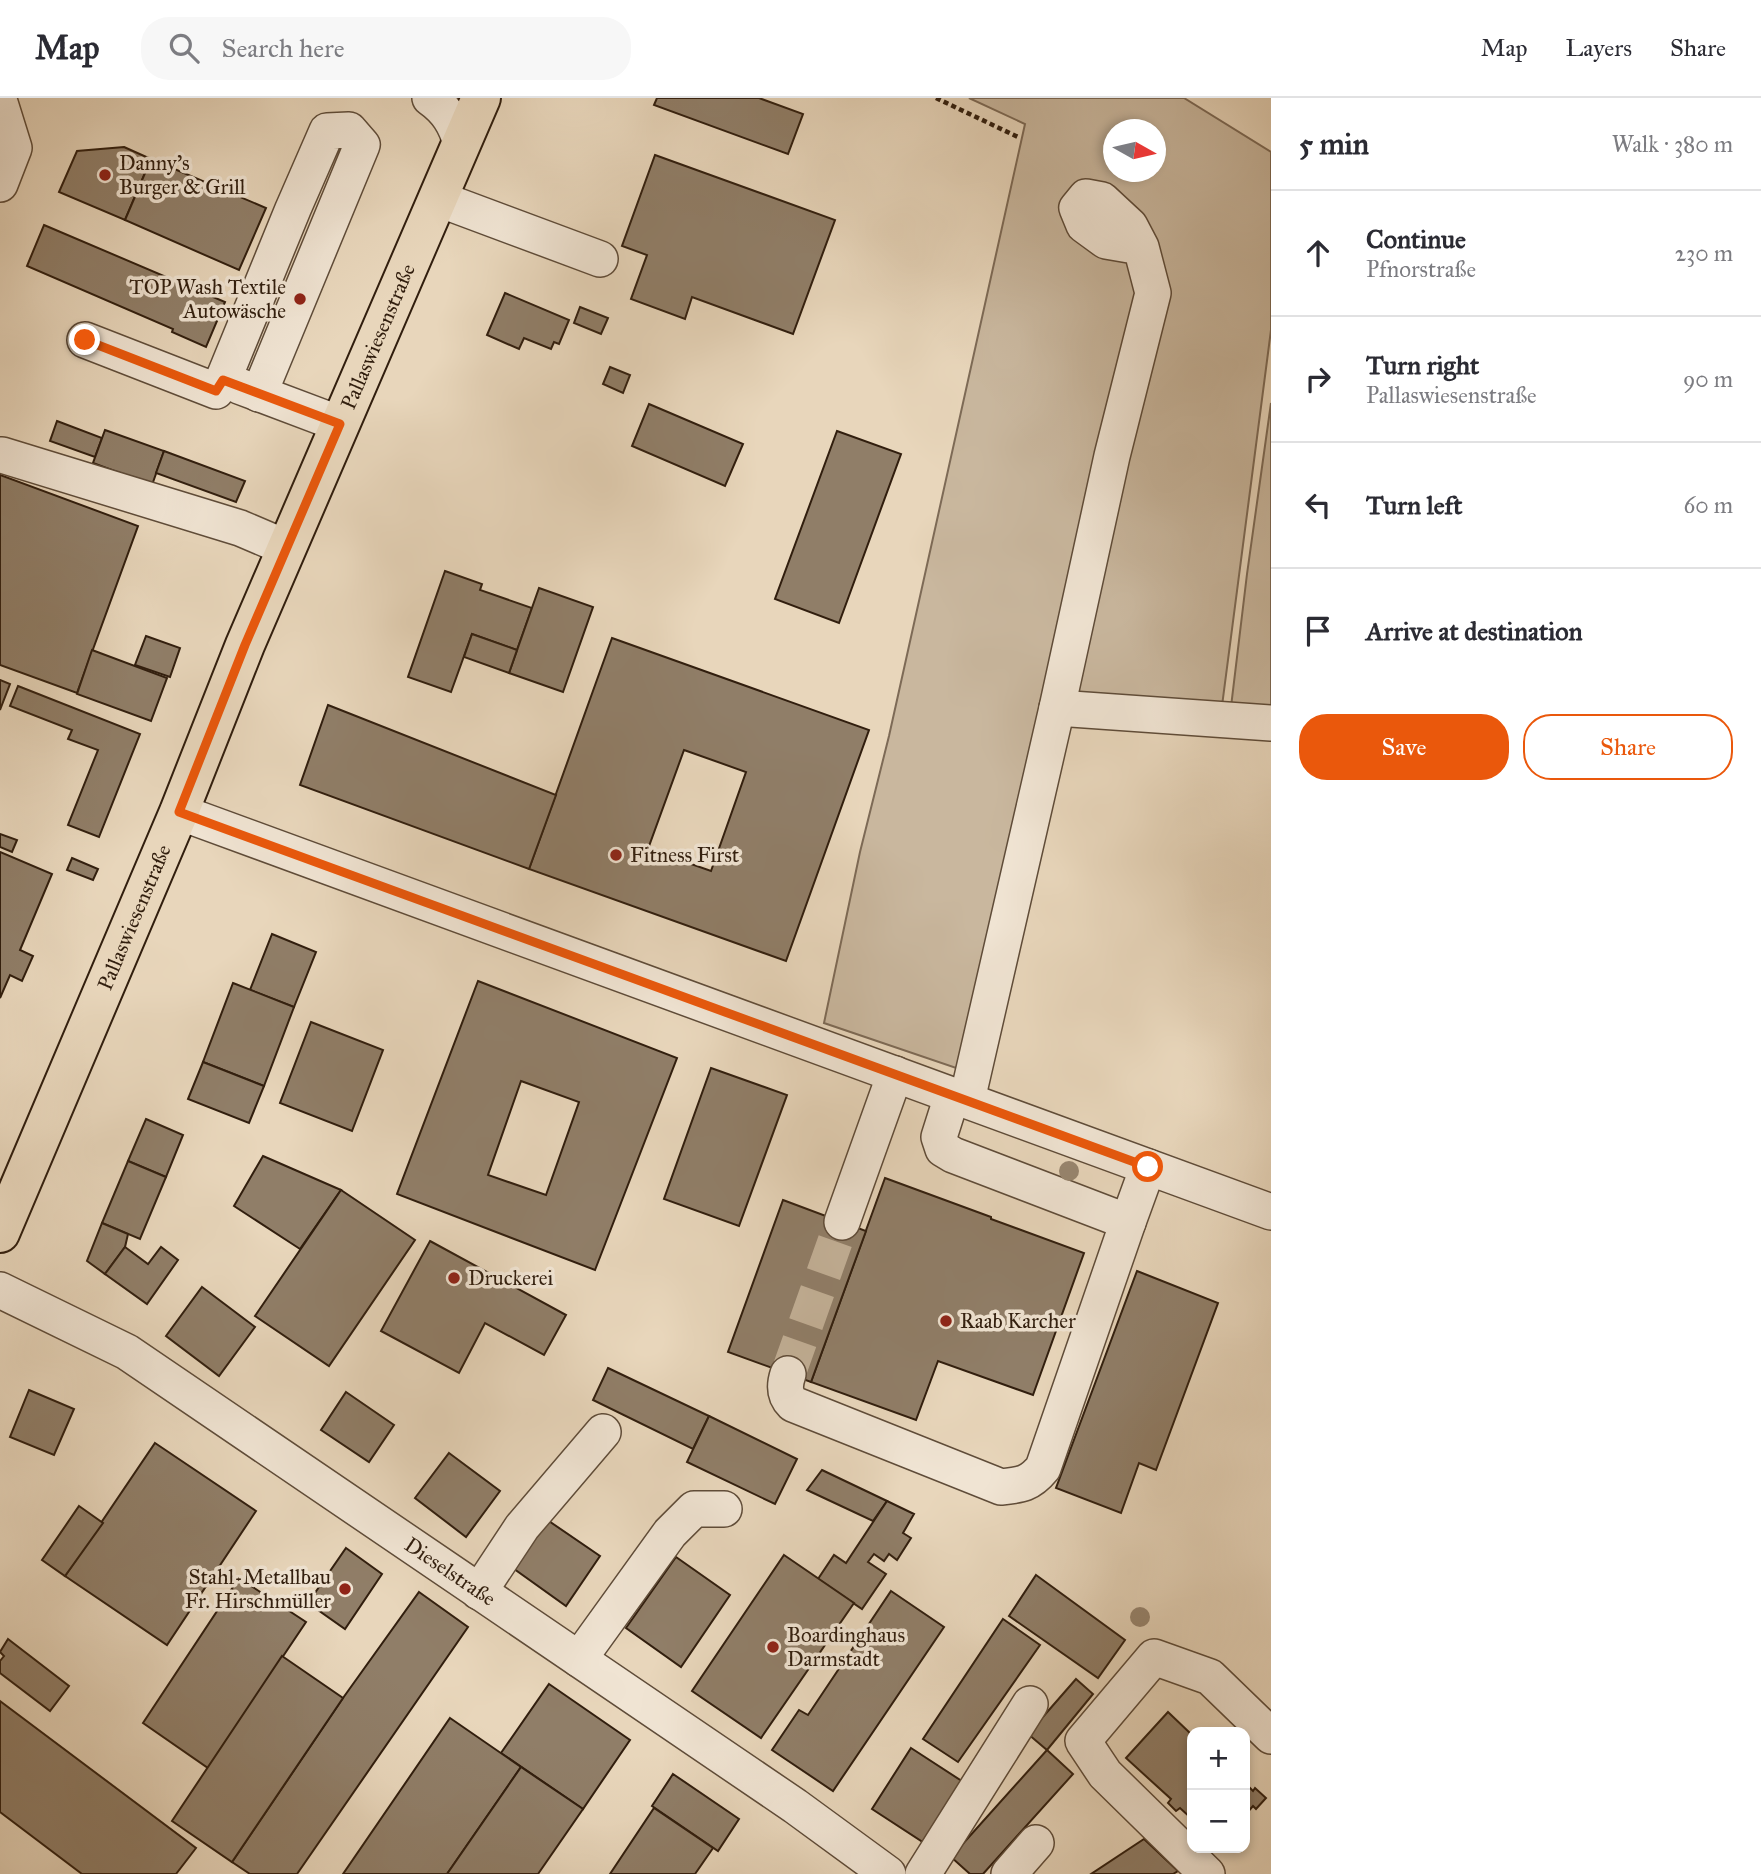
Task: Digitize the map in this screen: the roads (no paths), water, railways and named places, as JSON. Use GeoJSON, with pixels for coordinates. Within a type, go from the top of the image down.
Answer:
{"type":"FeatureCollection","features":[{"type":"Feature","properties":{"kind":"main road","name":"Pallaswiesenstraße"},"geometry":{"type":"LineString","coordinates":[[0,1233],[179,812],[245,645],[481,98]]}},
{"type":"Feature","properties":{"kind":"street"},"geometry":{"type":"LineString","coordinates":[[0,184],[14,148],[0,102],[29,98]]}},
{"type":"Feature","properties":{"kind":"street"},"geometry":{"type":"LineString","coordinates":[[430,98],[451,118],[461,144]]}},
{"type":"Feature","properties":{"kind":"street"},"geometry":{"type":"LineString","coordinates":[[85,340],[216,391],[223,380],[327,131],[349,130],[362,145],[259,394]]}},
{"type":"Feature","properties":{"kind":"street"},"geometry":{"type":"LineString","coordinates":[[439,199],[600,259]]}},
{"type":"Feature","properties":{"kind":"street"},"geometry":{"type":"LineString","coordinates":[[1128,1222],[953,1155],[943,1149],[939,1137],[960,1098],[1057,708],[1112,456],[1153,293],[1141,247]]}},
{"type":"Feature","properties":{"kind":"street"},"geometry":{"type":"LineString","coordinates":[[223,380],[340,424]]}},
{"type":"Feature","properties":{"kind":"street"},"geometry":{"type":"LineString","coordinates":[[2,455],[240,528],[287,548]]}},
{"type":"Feature","properties":{"kind":"street"},"geometry":{"type":"LineString","coordinates":[[1057,708],[1271,723]]}},
{"type":"Feature","properties":{"kind":"street"},"geometry":{"type":"LineString","coordinates":[[179,812],[1271,1212]]}},
{"type":"Feature","properties":{"kind":"street"},"geometry":{"type":"LineString","coordinates":[[842,1222],[895,1074]]}},
{"type":"Feature","properties":{"kind":"street"},"geometry":{"type":"LineString","coordinates":[[788,1374],[785,1391],[793,1404],[1001,1487],[1020,1485],[1034,1479],[1043,1468],[1148,1167]]}},
{"type":"Feature","properties":{"kind":"street","name":"Dieselstraße"},"geometry":{"type":"LineString","coordinates":[[0,1290],[127,1352],[795,1807],[888,1874]]}},
{"type":"Feature","properties":{"kind":"street"},"geometry":{"type":"LineString","coordinates":[[479,1592],[522,1527],[603,1432]]}},
{"type":"Feature","properties":{"kind":"street"},"geometry":{"type":"LineString","coordinates":[[579,1659],[670,1533],[694,1508],[724,1509]]}},
{"type":"Feature","properties":{"kind":"street"},"geometry":{"type":"LineString","coordinates":[[1207,1874],[1105,1774],[1083,1741],[1154,1657],[1210,1677],[1271,1737]]}},
{"type":"Feature","properties":{"kind":"street"},"geometry":{"type":"LineString","coordinates":[[923,1874],[1030,1703]]}},
{"type":"Feature","properties":{"kind":"street"},"geometry":{"type":"LineString","coordinates":[[1009,1874],[1035,1843]]}},
{"type":"Feature","properties":{"kind":"tunnel"},"geometry":{"type":"LineString","coordinates":[[788,1374],[842,1222]]}},
{"type":"Feature","properties":{"kind":"place","name":"Danny's Burger & Grill"},"geometry":{"type":"Point","coordinates":[105,175]}},
{"type":"Feature","properties":{"kind":"place","name":"TOP Wash Textile Autowäsche"},"geometry":{"type":"Point","coordinates":[300,299]}},
{"type":"Feature","properties":{"kind":"place","name":"Fitness First"},"geometry":{"type":"Point","coordinates":[616,855]}},
{"type":"Feature","properties":{"kind":"place","name":"Druckerei"},"geometry":{"type":"Point","coordinates":[454,1278]}},
{"type":"Feature","properties":{"kind":"place","name":"Raab Karcher"},"geometry":{"type":"Point","coordinates":[946,1321]}},
{"type":"Feature","properties":{"kind":"place","name":"Stahl-Metallbau Fr. Hirschmüller"},"geometry":{"type":"Point","coordinates":[345,1589]}},
{"type":"Feature","properties":{"kind":"place","name":"Boardinghaus Darmstadt"},"geometry":{"type":"Point","coordinates":[773,1647]}}]}
